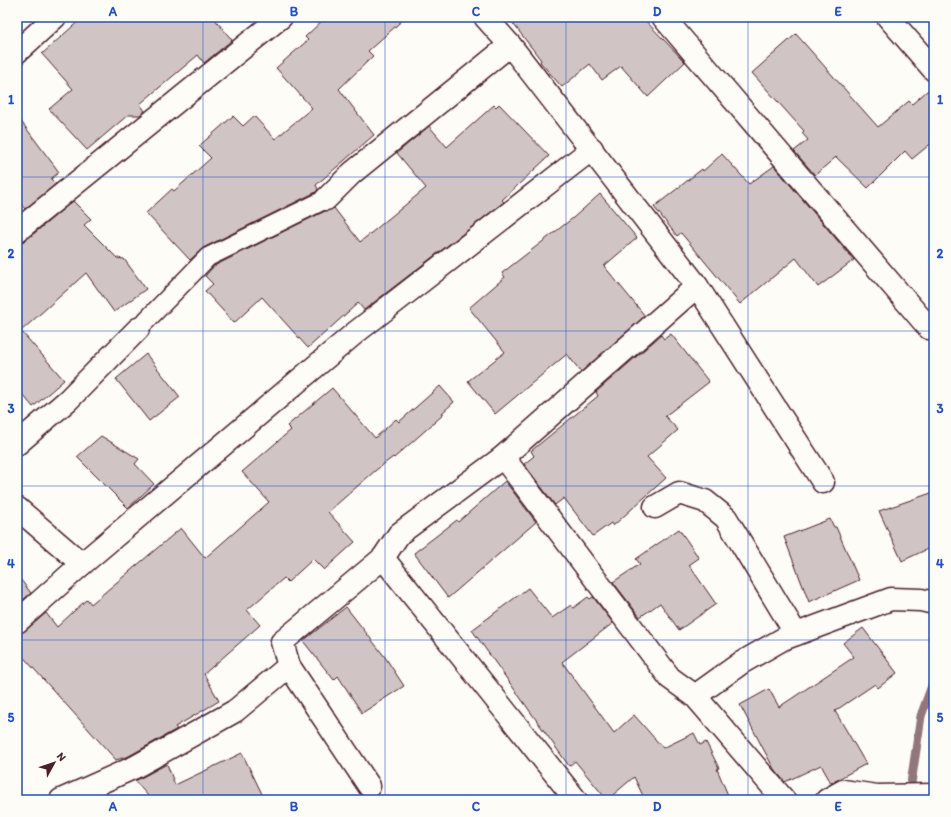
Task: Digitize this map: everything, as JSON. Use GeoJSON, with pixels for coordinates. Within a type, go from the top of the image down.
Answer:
{"type":"FeatureCollection","features":[{"type":"Feature","properties":{"kind":"street"},"geometry":{"type":"LineString","coordinates":[[17,52],[55,17]]}},
{"type":"Feature","properties":{"kind":"street"},"geometry":{"type":"LineString","coordinates":[[17,231],[281,17]]}},
{"type":"Feature","properties":{"kind":"street"},"geometry":{"type":"LineString","coordinates":[[485,17],[510,45],[592,149],[697,286],[823,482]]}},
{"type":"Feature","properties":{"kind":"street"},"geometry":{"type":"LineString","coordinates":[[663,17],[930,328]]}},
{"type":"Feature","properties":{"kind":"street"},"geometry":{"type":"LineString","coordinates":[[888,17],[934,70]]}},
{"type":"Feature","properties":{"kind":"street"},"geometry":{"type":"LineString","coordinates":[[326,199],[352,173],[510,45]]}},
{"type":"Feature","properties":{"kind":"street"},"geometry":{"type":"LineString","coordinates":[[17,622],[82,564],[355,333],[592,149]]}},
{"type":"Feature","properties":{"kind":"street"},"geometry":{"type":"LineString","coordinates":[[369,786],[289,666],[282,642],[383,558],[399,534],[503,457],[697,286]]}},
{"type":"Feature","properties":{"kind":"street"},"geometry":{"type":"LineString","coordinates":[[17,444],[68,400],[138,329]]}},
{"type":"Feature","properties":{"kind":"street"},"geometry":{"type":"LineString","coordinates":[[503,457],[670,678],[695,696],[784,800]]}},
{"type":"Feature","properties":{"kind":"street"},"geometry":{"type":"LineString","coordinates":[[655,507],[679,493],[705,500],[726,518],[796,634]]}},
{"type":"Feature","properties":{"kind":"street"},"geometry":{"type":"LineString","coordinates":[[17,508],[82,564]]}},
{"type":"Feature","properties":{"kind":"street"},"geometry":{"type":"LineString","coordinates":[[383,558],[576,800]]}},
{"type":"Feature","properties":{"kind":"street"},"geometry":{"type":"LineString","coordinates":[[695,696],[741,663],[783,639],[891,599],[921,600],[934,603]]}},
{"type":"Feature","properties":{"kind":"street"},"geometry":{"type":"LineString","coordinates":[[61,800],[135,767],[236,711],[289,666]]}},
{"type":"Feature","properties":{"kind":"street"},"geometry":{"type":"LineString","coordinates":[[827,800],[843,791],[863,797],[929,796]]}},
{"type":"Feature","properties":{"kind":"lane"},"geometry":{"type":"LineString","coordinates":[[138,329],[208,258],[326,199]]}},
{"type":"Feature","properties":{"kind":"building"},"geometry":{"type":"Polygon","coordinates":[[[83,17],[213,17],[232,40],[204,63],[198,55],[140,104],[145,111],[140,115],[128,115],[87,150],[49,109],[73,89],[42,54],[83,17]]]}},
{"type":"Feature","properties":{"kind":"building"},"geometry":{"type":"Polygon","coordinates":[[[326,17],[406,17],[368,51],[373,56],[339,89],[374,135],[316,185],[318,189],[316,192],[203,248],[190,260],[146,213],[172,189],[174,191],[211,158],[199,146],[233,116],[243,126],[254,116],[275,139],[312,108],[276,68],[308,40],[305,37],[326,17]]]}},
{"type":"Feature","properties":{"kind":"building"},"geometry":{"type":"Polygon","coordinates":[[[508,17],[642,17],[685,62],[648,97],[621,66],[602,80],[590,64],[562,87],[540,62],[541,60],[508,17]]]}},
{"type":"Feature","properties":{"kind":"building"},"geometry":{"type":"Polygon","coordinates":[[[796,34],[878,127],[909,101],[912,104],[934,85],[934,141],[912,159],[905,151],[868,188],[836,157],[815,175],[794,151],[808,140],[802,133],[804,131],[752,73],[796,34]]]}},
{"type":"Feature","properties":{"kind":"building"},"geometry":{"type":"Polygon","coordinates":[[[499,104],[549,156],[502,200],[504,202],[364,310],[358,303],[308,348],[262,297],[234,323],[205,291],[213,284],[205,276],[214,266],[325,211],[334,208],[360,242],[426,188],[397,153],[429,126],[447,147],[494,105],[496,107],[499,104]]]}},
{"type":"Feature","properties":{"kind":"building"},"geometry":{"type":"Polygon","coordinates":[[[17,116],[59,172],[51,179],[56,184],[25,209],[17,200],[17,116]]]}},
{"type":"Feature","properties":{"kind":"building"},"geometry":{"type":"Polygon","coordinates":[[[722,154],[749,184],[774,166],[854,260],[818,287],[796,258],[740,304],[681,233],[677,236],[654,207],[702,169],[703,171],[722,154]]]}},
{"type":"Feature","properties":{"kind":"building"},"geometry":{"type":"Polygon","coordinates":[[[600,194],[637,238],[604,266],[645,316],[581,372],[567,354],[495,414],[468,381],[505,352],[469,308],[505,277],[502,273],[573,218],[600,194]]]}},
{"type":"Feature","properties":{"kind":"building"},"geometry":{"type":"Polygon","coordinates":[[[73,201],[91,219],[84,225],[117,258],[124,259],[146,289],[114,312],[86,273],[21,331],[64,380],[33,407],[17,388],[17,244],[25,241],[73,201]]]}},
{"type":"Feature","properties":{"kind":"building"},"geometry":{"type":"Polygon","coordinates":[[[671,334],[709,382],[665,416],[678,430],[647,457],[666,478],[613,526],[611,523],[593,536],[564,498],[555,505],[524,464],[534,456],[531,451],[598,396],[596,392],[661,335],[664,339],[671,334]]]}},
{"type":"Feature","properties":{"kind":"building"},"geometry":{"type":"Polygon","coordinates":[[[146,354],[180,397],[149,421],[116,379],[146,354]]]}},
{"type":"Feature","properties":{"kind":"building"},"geometry":{"type":"Polygon","coordinates":[[[440,386],[454,402],[442,413],[444,414],[394,458],[393,457],[376,470],[328,512],[355,542],[324,570],[313,559],[288,582],[284,578],[247,610],[260,625],[204,674],[219,701],[175,727],[177,729],[129,756],[116,760],[17,650],[17,634],[25,631],[46,613],[57,627],[87,599],[91,604],[181,528],[205,558],[269,502],[242,472],[291,430],[287,426],[332,388],[375,438],[396,419],[399,422],[440,386]]]}},
{"type":"Feature","properties":{"kind":"building"},"geometry":{"type":"Polygon","coordinates":[[[101,436],[139,459],[135,464],[154,484],[128,508],[77,457],[101,436]]]}},
{"type":"Feature","properties":{"kind":"building"},"geometry":{"type":"Polygon","coordinates":[[[505,481],[536,522],[448,598],[414,553],[457,520],[458,522],[505,481]]]}},
{"type":"Feature","properties":{"kind":"building"},"geometry":{"type":"Polygon","coordinates":[[[934,492],[934,546],[902,561],[879,511],[934,492]]]}},
{"type":"Feature","properties":{"kind":"building"},"geometry":{"type":"Polygon","coordinates":[[[830,519],[834,527],[836,527],[859,580],[809,602],[784,537],[830,519]]]}},
{"type":"Feature","properties":{"kind":"building"},"geometry":{"type":"Polygon","coordinates":[[[679,529],[699,558],[689,565],[716,604],[679,630],[660,603],[640,617],[613,582],[640,564],[636,559],[679,529]]]}},
{"type":"Feature","properties":{"kind":"building"},"geometry":{"type":"Polygon","coordinates":[[[17,575],[31,593],[17,605],[17,575]]]}},
{"type":"Feature","properties":{"kind":"building"},"geometry":{"type":"Polygon","coordinates":[[[528,588],[552,618],[571,605],[573,608],[588,597],[590,599],[593,597],[613,623],[562,662],[614,733],[634,715],[663,748],[694,733],[700,745],[706,742],[719,768],[717,769],[730,800],[645,800],[634,777],[607,800],[575,761],[569,766],[472,630],[528,588]]]}},
{"type":"Feature","properties":{"kind":"building"},"geometry":{"type":"Polygon","coordinates":[[[346,607],[385,657],[404,686],[362,713],[338,676],[334,680],[303,641],[346,607]]]}},
{"type":"Feature","properties":{"kind":"building"},"geometry":{"type":"Polygon","coordinates":[[[863,628],[897,673],[878,688],[875,684],[835,711],[866,764],[831,783],[821,765],[785,782],[774,769],[740,705],[769,689],[779,707],[854,657],[843,643],[863,628]]]}},
{"type":"Feature","properties":{"kind":"building"},"geometry":{"type":"Polygon","coordinates":[[[242,753],[265,800],[143,800],[149,797],[135,781],[167,764],[175,785],[242,753]]]}},
{"type":"Feature","properties":{"kind":"waterway"},"geometry":{"type":"LineString","coordinates":[[909,797],[921,716],[934,680]]}}]}
